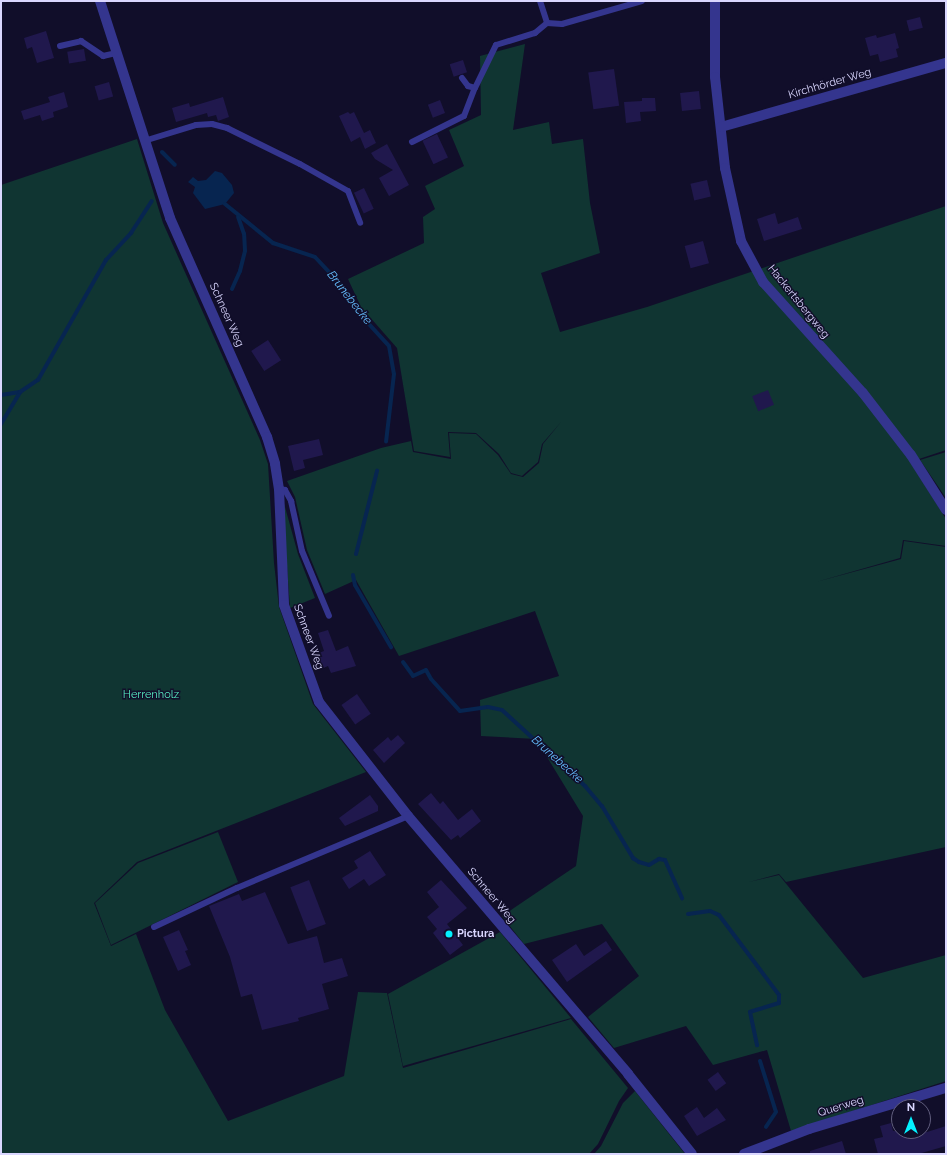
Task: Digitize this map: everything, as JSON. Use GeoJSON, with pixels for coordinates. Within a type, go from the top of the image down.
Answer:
{"type":"FeatureCollection","features":[{"type":"Feature","properties":{"kind":"street","name":"Schneer Weg"},"geometry":{"type":"LineString","coordinates":[[100,1],[170,218],[267,437],[275,464],[279,489],[284,605],[319,702],[408,816],[628,1074],[692,1154]]}},
{"type":"Feature","properties":{"kind":"street","name":"Hackertsbergweg"},"geometry":{"type":"LineString","coordinates":[[715,1],[715,77],[730,193],[741,241],[763,282],[863,393],[911,456],[946,510]]}},
{"type":"Feature","properties":{"kind":"street","name":"Kirchhörder Weg"},"geometry":{"type":"LineString","coordinates":[[721,127],[946,63]]}},
{"type":"Feature","properties":{"kind":"street","name":"Querweg"},"geometry":{"type":"LineString","coordinates":[[744,1154],[809,1129],[946,1088]]}},
{"type":"Feature","properties":{"kind":"lane"},"geometry":{"type":"LineString","coordinates":[[540,1],[547,23]]}},
{"type":"Feature","properties":{"kind":"lane"},"geometry":{"type":"LineString","coordinates":[[412,142],[464,116],[475,88],[496,45],[535,33],[547,23],[562,24],[642,1]]}},
{"type":"Feature","properties":{"kind":"lane"},"geometry":{"type":"LineString","coordinates":[[60,46],[81,41],[103,56],[116,53]]}},
{"type":"Feature","properties":{"kind":"lane"},"geometry":{"type":"LineString","coordinates":[[462,78],[468,86],[475,88]]}},
{"type":"Feature","properties":{"kind":"lane"},"geometry":{"type":"LineString","coordinates":[[144,140],[196,126],[212,124],[227,128],[300,164],[348,191],[360,223]]}},
{"type":"Feature","properties":{"kind":"lane"},"geometry":{"type":"LineString","coordinates":[[279,489],[284,490],[291,501],[302,551],[329,616]]}},
{"type":"Feature","properties":{"kind":"lane"},"geometry":{"type":"LineString","coordinates":[[154,927],[408,816]]}},
{"type":"Feature","properties":{"kind":"green space"},"geometry":{"type":"Polygon","coordinates":[[[525,44],[513,130],[549,122],[552,144],[583,139],[590,203],[600,253],[541,273],[560,332],[647,307],[946,206],[946,450],[910,462],[946,519],[946,546],[903,540],[900,558],[816,582],[901,559],[904,541],[946,547],[946,847],[786,882],[779,874],[749,882],[779,875],[863,978],[946,955],[946,1081],[791,1131],[767,1050],[713,1065],[686,1026],[614,1048],[588,1017],[639,976],[602,924],[524,944],[502,916],[576,866],[583,816],[536,739],[481,736],[480,700],[559,676],[535,611],[399,656],[356,580],[325,594],[307,550],[295,497],[287,481],[381,448],[411,441],[413,452],[451,459],[449,433],[476,434],[498,455],[511,474],[523,477],[539,463],[543,444],[561,422],[542,444],[538,462],[522,476],[511,473],[499,454],[476,433],[448,432],[450,457],[414,451],[397,348],[361,307],[348,279],[424,243],[423,217],[435,209],[425,186],[464,166],[449,130],[481,115],[480,56],[525,44]]]}},
{"type":"Feature","properties":{"kind":"green space","name":"Herrenholz"},"geometry":{"type":"Polygon","coordinates":[[[137,139],[163,223],[260,440],[268,464],[274,563],[279,607],[313,704],[366,772],[137,862],[94,903],[111,946],[136,934],[165,1010],[228,1121],[344,1076],[358,992],[387,993],[403,1068],[571,1019],[628,1088],[619,1101],[598,1144],[589,1154],[1,1154],[1,185],[137,139]]]}},
{"type":"Feature","properties":{"kind":"green space"},"geometry":{"type":"Polygon","coordinates":[[[946,452],[946,498],[920,460],[946,452]]]}},
{"type":"Feature","properties":{"kind":"green space"},"geometry":{"type":"Polygon","coordinates":[[[282,496],[298,554],[315,598],[290,608],[282,496]]]}},
{"type":"Feature","properties":{"kind":"green space"},"geometry":{"type":"Polygon","coordinates":[[[218,832],[238,882],[111,945],[95,903],[138,863],[218,832]]]}},
{"type":"Feature","properties":{"kind":"green space"},"geometry":{"type":"Polygon","coordinates":[[[500,932],[571,1018],[403,1066],[388,994],[500,932]]]}},
{"type":"Feature","properties":{"kind":"green space"},"geometry":{"type":"Polygon","coordinates":[[[635,1091],[685,1154],[594,1154],[601,1146],[623,1103],[635,1091]]]}},
{"type":"Feature","properties":{"kind":"water"},"geometry":{"type":"Polygon","coordinates":[[[215,171],[222,173],[232,185],[234,193],[225,204],[205,209],[193,193],[195,187],[188,182],[193,177],[198,181],[206,180],[215,171]]]}},
{"type":"Feature","properties":{"kind":"building"},"geometry":{"type":"Polygon","coordinates":[[[920,17],[923,28],[909,31],[906,21],[920,17]]]}},
{"type":"Feature","properties":{"kind":"building"},"geometry":{"type":"Polygon","coordinates":[[[46,31],[54,58],[37,63],[32,47],[27,49],[24,38],[46,31]]]}},
{"type":"Feature","properties":{"kind":"building"},"geometry":{"type":"Polygon","coordinates":[[[895,33],[899,48],[896,49],[898,57],[880,62],[878,54],[870,56],[865,38],[876,35],[877,38],[895,33]]]}},
{"type":"Feature","properties":{"kind":"building"},"geometry":{"type":"Polygon","coordinates":[[[84,49],[86,61],[69,64],[67,52],[84,49]]]}},
{"type":"Feature","properties":{"kind":"building"},"geometry":{"type":"Polygon","coordinates":[[[463,60],[467,72],[454,77],[450,64],[463,60]]]}},
{"type":"Feature","properties":{"kind":"building"},"geometry":{"type":"Polygon","coordinates":[[[614,69],[619,106],[593,109],[588,73],[614,69]]]}},
{"type":"Feature","properties":{"kind":"building"},"geometry":{"type":"Polygon","coordinates":[[[109,82],[113,96],[99,101],[95,86],[109,82]]]}},
{"type":"Feature","properties":{"kind":"building"},"geometry":{"type":"Polygon","coordinates":[[[699,91],[701,109],[682,111],[680,93],[699,91]]]}},
{"type":"Feature","properties":{"kind":"building"},"geometry":{"type":"Polygon","coordinates":[[[64,92],[68,107],[53,112],[54,117],[42,121],[40,115],[24,120],[21,111],[50,102],[48,97],[64,92]]]}},
{"type":"Feature","properties":{"kind":"building"},"geometry":{"type":"Polygon","coordinates":[[[223,97],[229,117],[218,121],[216,115],[208,117],[207,113],[176,122],[172,108],[189,103],[190,107],[223,97]]]}},
{"type":"Feature","properties":{"kind":"building"},"geometry":{"type":"Polygon","coordinates":[[[642,98],[655,98],[656,111],[640,112],[641,121],[626,123],[624,102],[642,101],[642,98]]]}},
{"type":"Feature","properties":{"kind":"building"},"geometry":{"type":"Polygon","coordinates":[[[440,100],[445,113],[433,118],[428,105],[440,100]]]}},
{"type":"Feature","properties":{"kind":"building"},"geometry":{"type":"Polygon","coordinates":[[[348,112],[350,114],[354,112],[364,133],[370,130],[376,143],[365,149],[360,137],[351,142],[339,116],[348,112]]]}},
{"type":"Feature","properties":{"kind":"building"},"geometry":{"type":"Polygon","coordinates":[[[437,134],[448,158],[433,164],[422,141],[437,134]]]}},
{"type":"Feature","properties":{"kind":"building"},"geometry":{"type":"Polygon","coordinates":[[[387,144],[409,185],[389,196],[379,178],[393,170],[375,159],[371,153],[387,144]]]}},
{"type":"Feature","properties":{"kind":"building"},"geometry":{"type":"Polygon","coordinates":[[[707,180],[711,197],[694,200],[690,184],[707,180]]]}},
{"type":"Feature","properties":{"kind":"building"},"geometry":{"type":"Polygon","coordinates":[[[364,188],[374,209],[364,213],[354,193],[364,188]]]}},
{"type":"Feature","properties":{"kind":"building"},"geometry":{"type":"Polygon","coordinates":[[[775,213],[778,224],[798,217],[802,229],[764,241],[757,219],[775,213]]]}},
{"type":"Feature","properties":{"kind":"building"},"geometry":{"type":"Polygon","coordinates":[[[703,241],[709,263],[691,268],[685,246],[703,241]]]}},
{"type":"Feature","properties":{"kind":"building"},"geometry":{"type":"Polygon","coordinates":[[[268,340],[281,360],[264,371],[251,351],[268,340]]]}},
{"type":"Feature","properties":{"kind":"building"},"geometry":{"type":"Polygon","coordinates":[[[768,390],[774,405],[758,411],[752,396],[768,390]]]}},
{"type":"Feature","properties":{"kind":"building"},"geometry":{"type":"Polygon","coordinates":[[[319,439],[323,455],[303,460],[305,468],[294,471],[288,446],[319,439]]]}},
{"type":"Feature","properties":{"kind":"building"},"geometry":{"type":"Polygon","coordinates":[[[328,630],[336,651],[348,646],[356,666],[331,673],[328,666],[321,669],[316,654],[324,651],[318,633],[328,630]]]}},
{"type":"Feature","properties":{"kind":"building"},"geometry":{"type":"Polygon","coordinates":[[[357,694],[371,714],[355,725],[341,705],[357,694]]]}},
{"type":"Feature","properties":{"kind":"building"},"geometry":{"type":"Polygon","coordinates":[[[398,735],[405,743],[384,763],[373,750],[388,737],[391,741],[398,735]]]}},
{"type":"Feature","properties":{"kind":"building"},"geometry":{"type":"Polygon","coordinates":[[[431,793],[440,804],[443,801],[458,820],[472,809],[481,821],[460,838],[458,835],[451,840],[418,804],[431,793]]]}},
{"type":"Feature","properties":{"kind":"building"},"geometry":{"type":"Polygon","coordinates":[[[370,795],[378,806],[378,811],[345,826],[339,818],[370,795]]]}},
{"type":"Feature","properties":{"kind":"building"},"geometry":{"type":"Polygon","coordinates":[[[370,851],[386,875],[369,886],[364,879],[349,889],[342,878],[358,868],[354,861],[370,851]]]}},
{"type":"Feature","properties":{"kind":"building"},"geometry":{"type":"Polygon","coordinates":[[[309,880],[326,924],[307,931],[290,887],[309,880]]]}},
{"type":"Feature","properties":{"kind":"building"},"geometry":{"type":"Polygon","coordinates":[[[441,880],[467,908],[447,924],[463,945],[450,955],[433,933],[437,929],[427,917],[439,907],[427,892],[441,880]]]}},
{"type":"Feature","properties":{"kind":"building"},"geometry":{"type":"Polygon","coordinates":[[[265,892],[288,944],[317,936],[324,963],[342,958],[348,976],[322,984],[329,1009],[298,1018],[299,1021],[262,1030],[252,994],[241,997],[230,957],[209,906],[239,894],[242,901],[265,892]]]}},
{"type":"Feature","properties":{"kind":"building"},"geometry":{"type":"Polygon","coordinates":[[[179,930],[188,950],[185,951],[191,965],[178,971],[163,937],[179,930]]]}},
{"type":"Feature","properties":{"kind":"building"},"geometry":{"type":"Polygon","coordinates":[[[606,941],[612,950],[567,982],[552,960],[576,944],[584,956],[606,941]]]}},
{"type":"Feature","properties":{"kind":"building"},"geometry":{"type":"Polygon","coordinates":[[[718,1072],[726,1083],[716,1091],[707,1080],[718,1072]]]}},
{"type":"Feature","properties":{"kind":"building"},"geometry":{"type":"Polygon","coordinates":[[[697,1107],[704,1118],[717,1108],[726,1120],[697,1136],[684,1116],[697,1107]]]}},
{"type":"Feature","properties":{"kind":"building"},"geometry":{"type":"Polygon","coordinates":[[[891,1123],[891,1139],[931,1139],[931,1131],[946,1126],[946,1146],[918,1154],[878,1154],[874,1139],[883,1137],[880,1126],[891,1123]]]}},
{"type":"Feature","properties":{"kind":"building"},"geometry":{"type":"Polygon","coordinates":[[[842,1141],[846,1154],[810,1154],[810,1151],[842,1141]]]}},
{"type":"Feature","properties":{"kind":"waterway","name":"Brunebecke"},"geometry":{"type":"LineString","coordinates":[[162,152],[175,165]]}},
{"type":"Feature","properties":{"kind":"waterway"},"geometry":{"type":"LineString","coordinates":[[1,424],[20,392],[38,380],[106,260],[131,233],[152,201]]}},
{"type":"Feature","properties":{"kind":"waterway","name":"Brunebecke"},"geometry":{"type":"LineString","coordinates":[[225,204],[273,243],[315,257],[343,287],[357,311],[389,346],[394,374],[386,442]]}},
{"type":"Feature","properties":{"kind":"waterway"},"geometry":{"type":"LineString","coordinates":[[232,289],[240,271],[245,251],[244,234],[238,217]]}},
{"type":"Feature","properties":{"kind":"waterway"},"geometry":{"type":"LineString","coordinates":[[1,395],[20,392]]}},
{"type":"Feature","properties":{"kind":"waterway","name":"Brunebecke"},"geometry":{"type":"LineString","coordinates":[[356,554],[377,471]]}},
{"type":"Feature","properties":{"kind":"waterway","name":"Brunebecke"},"geometry":{"type":"LineString","coordinates":[[353,575],[355,585],[391,647]]}},
{"type":"Feature","properties":{"kind":"waterway","name":"Brunebecke"},"geometry":{"type":"LineString","coordinates":[[403,662],[413,676],[426,670],[431,679],[460,711],[488,707],[502,710],[585,786],[602,806],[633,858],[639,862],[649,865],[659,859],[665,860],[682,898]]}},
{"type":"Feature","properties":{"kind":"waterway","name":"Brunebecke"},"geometry":{"type":"LineString","coordinates":[[688,914],[710,911],[719,915],[779,995],[779,1003],[750,1012],[757,1045]]}},
{"type":"Feature","properties":{"kind":"waterway"},"geometry":{"type":"LineString","coordinates":[[760,1061],[776,1112],[766,1127]]}},
{"type":"Feature","properties":{"kind":"place","name":"Pictura"},"geometry":{"type":"Point","coordinates":[449,934]}}]}
